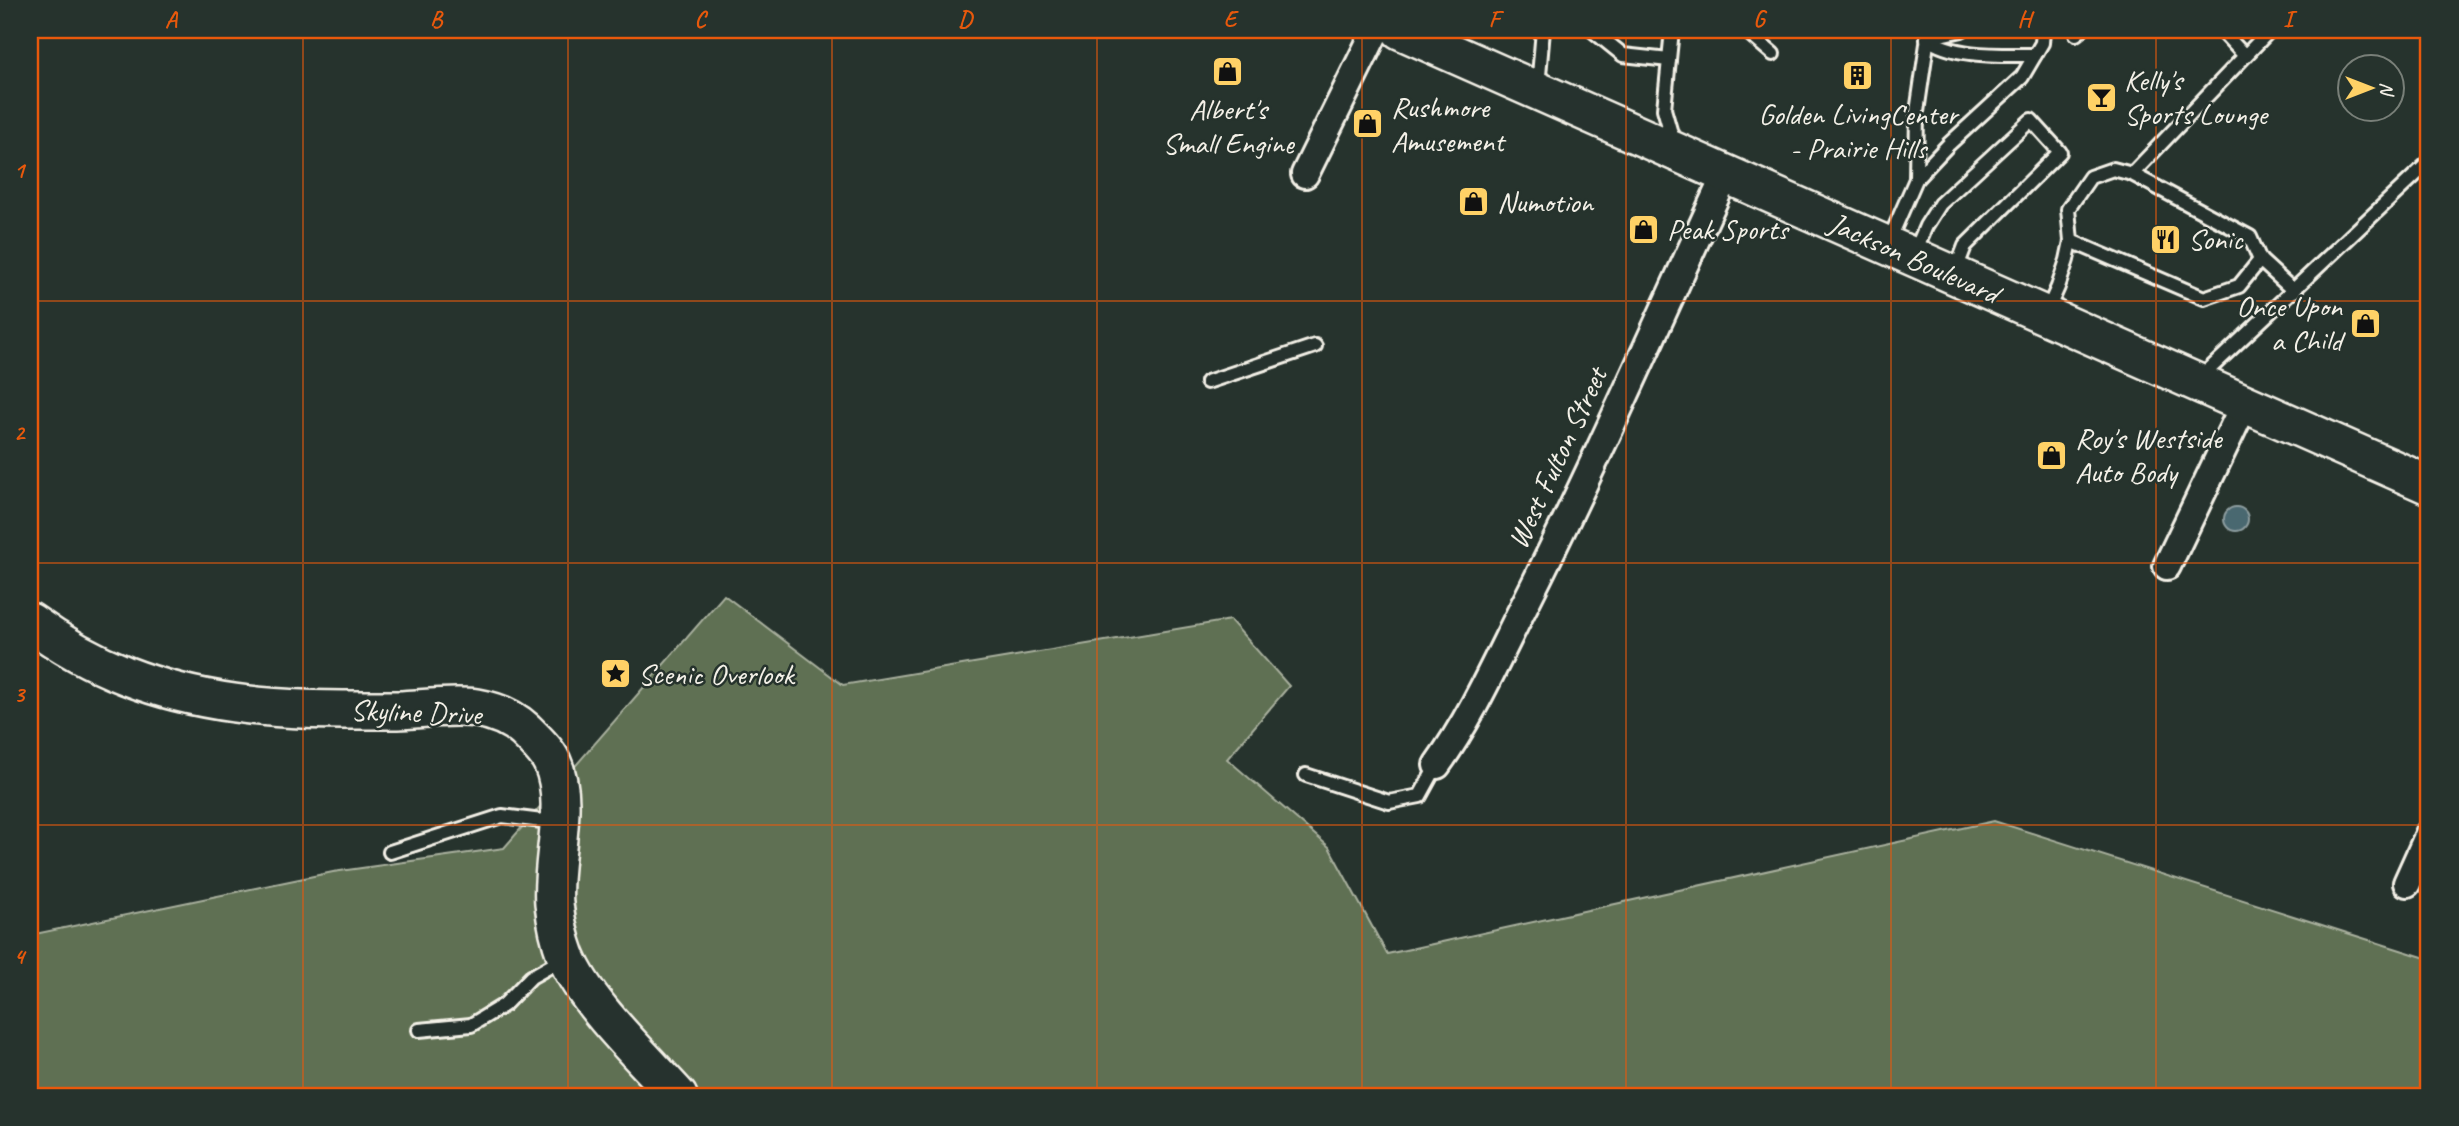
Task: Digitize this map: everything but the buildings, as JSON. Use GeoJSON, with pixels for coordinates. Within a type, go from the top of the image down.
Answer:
{"type":"FeatureCollection","features":[{"type":"Feature","properties":{"kind":"main road","name":"Jackson Boulevard"},"geometry":{"type":"LineString","coordinates":[[1400,30],[2429,485]]}},
{"type":"Feature","properties":{"kind":"main road","name":"Skyline Drive"},"geometry":{"type":"LineString","coordinates":[[30,622],[65,646],[125,677],[196,697],[316,709],[478,708],[508,718],[523,728],[552,762],[559,800],[554,903],[558,929],[567,957],[587,994],[678,1096]]}},
{"type":"Feature","properties":{"kind":"street"},"geometry":{"type":"LineString","coordinates":[[1305,174],[1376,30]]}},
{"type":"Feature","properties":{"kind":"street","name":"West Fulton Street"},"geometry":{"type":"LineString","coordinates":[[1437,765],[1477,700],[1553,549],[1726,174]]}},
{"type":"Feature","properties":{"kind":"street"},"geometry":{"type":"LineString","coordinates":[[2167,566],[2244,405]]}},
{"type":"Feature","properties":{"kind":"street"},"geometry":{"type":"LineString","coordinates":[[2407,883],[2429,834]]}},
{"type":"Feature","properties":{"kind":"lane"},"geometry":{"type":"LineString","coordinates":[[1537,90],[1543,30]]}},
{"type":"Feature","properties":{"kind":"lane"},"geometry":{"type":"LineString","coordinates":[[1592,30],[1623,55],[1669,60]]}},
{"type":"Feature","properties":{"kind":"lane"},"geometry":{"type":"LineString","coordinates":[[1672,30],[1664,109],[1676,150]]}},
{"type":"Feature","properties":{"kind":"lane"},"geometry":{"type":"LineString","coordinates":[[1745,30],[1773,54]]}},
{"type":"Feature","properties":{"kind":"lane"},"geometry":{"type":"LineString","coordinates":[[1929,32],[1940,30]]}},
{"type":"Feature","properties":{"kind":"lane"},"geometry":{"type":"LineString","coordinates":[[1929,32],[1962,30]]}},
{"type":"Feature","properties":{"kind":"lane"},"geometry":{"type":"LineString","coordinates":[[1916,179],[1949,144],[2022,77],[2042,43],[2043,30]]}},
{"type":"Feature","properties":{"kind":"lane"},"geometry":{"type":"LineString","coordinates":[[2221,30],[2245,56]]}},
{"type":"Feature","properties":{"kind":"lane"},"geometry":{"type":"LineString","coordinates":[[2133,174],[2270,30]]}},
{"type":"Feature","properties":{"kind":"lane"},"geometry":{"type":"LineString","coordinates":[[1929,32],[1936,45],[1972,53],[2035,55]]}},
{"type":"Feature","properties":{"kind":"lane"},"geometry":{"type":"LineString","coordinates":[[1900,252],[1916,179],[1917,112],[1929,32]]}},
{"type":"Feature","properties":{"kind":"lane"},"geometry":{"type":"LineString","coordinates":[[1900,252],[1926,226],[1940,204],[2031,120],[2060,152],[1965,246],[1953,276]]}},
{"type":"Feature","properties":{"kind":"lane"},"geometry":{"type":"LineString","coordinates":[[2195,383],[2429,162]]}},
{"type":"Feature","properties":{"kind":"lane"},"geometry":{"type":"LineString","coordinates":[[2044,317],[2058,287],[2071,241],[2068,209],[2090,177],[2113,169],[2133,174],[2250,237],[2260,260],[2294,291]]}},
{"type":"Feature","properties":{"kind":"lane"},"geometry":{"type":"LineString","coordinates":[[2071,241],[2204,298],[2239,286],[2260,260]]}},
{"type":"Feature","properties":{"kind":"lane"},"geometry":{"type":"LineString","coordinates":[[1208,382],[1315,346]]}},
{"type":"Feature","properties":{"kind":"lane"},"geometry":{"type":"LineString","coordinates":[[1306,775],[1389,802],[1420,796],[1437,765]]}},
{"type":"Feature","properties":{"kind":"lane"},"geometry":{"type":"LineString","coordinates":[[390,852],[502,816],[558,823]]}},
{"type":"Feature","properties":{"kind":"lane"},"geometry":{"type":"LineString","coordinates":[[419,1030],[471,1025],[504,1005],[531,977],[567,957]]}},
{"type":"Feature","properties":{"kind":"green space"},"geometry":{"type":"Polygon","coordinates":[[[724,595],[843,685],[1230,620],[1289,686],[1227,759],[1329,847],[1387,954],[1994,821],[2429,959],[2429,1096],[30,1096],[30,935],[333,872],[504,848],[724,595]]]}},
{"type":"Feature","properties":{"kind":"water"},"geometry":{"type":"Polygon","coordinates":[[[2236,507],[2244,511],[2248,519],[2244,527],[2236,531],[2228,527],[2224,519],[2228,511],[2236,507]]]}},
{"type":"Feature","properties":{"kind":"place","name":"Albert's Small Engine"},"geometry":{"type":"Point","coordinates":[1228,71]}},
{"type":"Feature","properties":{"kind":"place","name":"Golden LivingCenter - Prairie Hills"},"geometry":{"type":"Point","coordinates":[1858,76]}},
{"type":"Feature","properties":{"kind":"place","name":"Kelly's Sports Lounge"},"geometry":{"type":"Point","coordinates":[2101,97]}},
{"type":"Feature","properties":{"kind":"place","name":"Rushmore Amusement"},"geometry":{"type":"Point","coordinates":[1368,124]}},
{"type":"Feature","properties":{"kind":"place","name":"Numotion"},"geometry":{"type":"Point","coordinates":[1474,202]}},
{"type":"Feature","properties":{"kind":"place","name":"Peak Sports"},"geometry":{"type":"Point","coordinates":[1644,229]}},
{"type":"Feature","properties":{"kind":"place","name":"Sonic"},"geometry":{"type":"Point","coordinates":[2165,239]}},
{"type":"Feature","properties":{"kind":"place","name":"Once Upon a Child"},"geometry":{"type":"Point","coordinates":[2365,323]}},
{"type":"Feature","properties":{"kind":"place","name":"Roy's Westside Auto Body"},"geometry":{"type":"Point","coordinates":[2052,455]}},
{"type":"Feature","properties":{"kind":"place","name":"Scenic Overlook"},"geometry":{"type":"Point","coordinates":[615,674]}}]}
